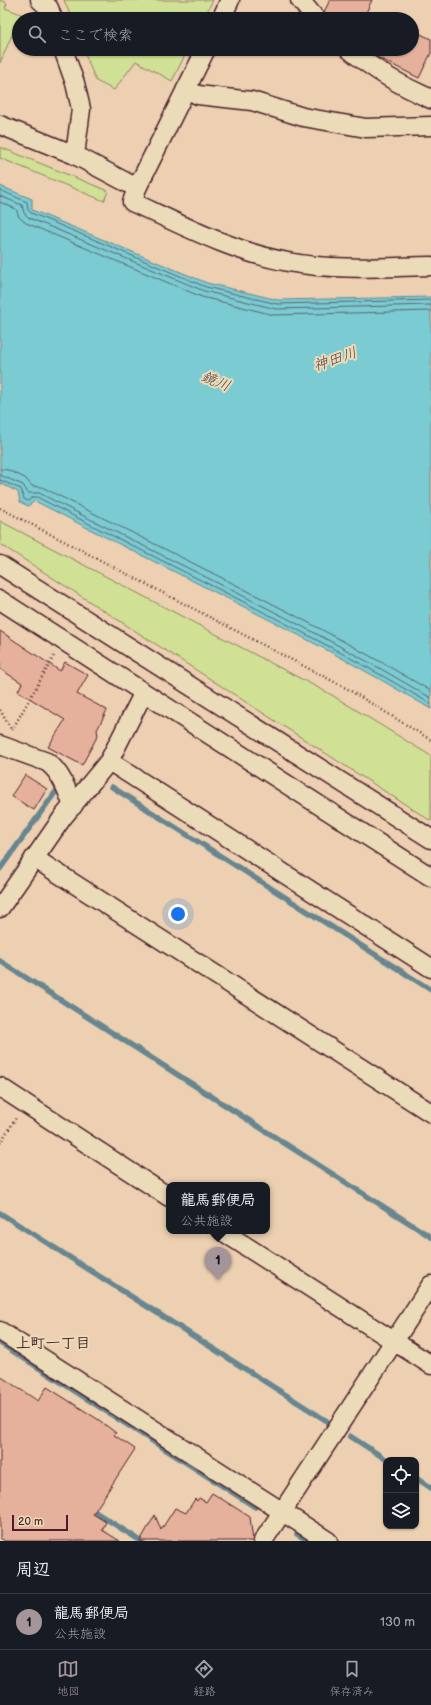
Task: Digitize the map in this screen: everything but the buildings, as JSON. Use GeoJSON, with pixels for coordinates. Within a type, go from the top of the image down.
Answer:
{"type":"FeatureCollection","features":[{"type":"Feature","properties":{"kind":"street"},"geometry":{"type":"LineString","coordinates":[[40,0],[49,8],[50,12]]}},
{"type":"Feature","properties":{"kind":"street"},"geometry":{"type":"LineString","coordinates":[[224,12],[230,0]]}},
{"type":"Feature","properties":{"kind":"street"},"geometry":{"type":"LineString","coordinates":[[300,0],[310,12]]}},
{"type":"Feature","properties":{"kind":"street"},"geometry":{"type":"LineString","coordinates":[[65,56],[75,83],[81,109],[75,155]]}},
{"type":"Feature","properties":{"kind":"street"},"geometry":{"type":"LineString","coordinates":[[202,56],[137,188],[132,202],[228,245],[288,262],[359,268],[431,266]]}},
{"type":"Feature","properties":{"kind":"street"},"geometry":{"type":"LineString","coordinates":[[357,56],[368,65],[410,90],[431,99]]}},
{"type":"Feature","properties":{"kind":"street"},"geometry":{"type":"LineString","coordinates":[[186,89],[198,95],[252,101],[303,117],[366,128],[431,126]]}},
{"type":"Feature","properties":{"kind":"street"},"geometry":{"type":"LineString","coordinates":[[0,125],[75,155],[137,188]]}},
{"type":"Feature","properties":{"kind":"street"},"geometry":{"type":"LineString","coordinates":[[0,565],[431,840]]}},
{"type":"Feature","properties":{"kind":"street"},"geometry":{"type":"LineString","coordinates":[[0,600],[143,694],[431,877]]}},
{"type":"Feature","properties":{"kind":"street"},"geometry":{"type":"LineString","coordinates":[[0,908],[63,817],[109,760],[143,694]]}},
{"type":"Feature","properties":{"kind":"street"},"geometry":{"type":"LineString","coordinates":[[0,746],[47,762],[53,766],[66,787],[73,806]]}},
{"type":"Feature","properties":{"kind":"street"},"geometry":{"type":"LineString","coordinates":[[109,760],[431,968]]}},
{"type":"Feature","properties":{"kind":"street"},"geometry":{"type":"LineString","coordinates":[[34,858],[431,1114]]}},
{"type":"Feature","properties":{"kind":"street"},"geometry":{"type":"LineString","coordinates":[[0,1087],[166,1194]]}},
{"type":"Feature","properties":{"kind":"street"},"geometry":{"type":"LineString","coordinates":[[227,1234],[431,1365]]}},
{"type":"Feature","properties":{"kind":"street"},"geometry":{"type":"LineString","coordinates":[[262,1541],[281,1510],[431,1285]]}},
{"type":"Feature","properties":{"kind":"street"},"geometry":{"type":"LineString","coordinates":[[1,1328],[265,1502],[281,1510],[328,1541]]}},
{"type":"Feature","properties":{"kind":"path"},"geometry":{"type":"LineString","coordinates":[[0,508],[346,688],[431,740]]}},
{"type":"Feature","properties":{"kind":"path"},"geometry":{"type":"LineString","coordinates":[[12,731],[63,642]]}},
{"type":"Feature","properties":{"kind":"path"},"geometry":{"type":"LineString","coordinates":[[0,1143],[17,1118]]}},
{"type":"Feature","properties":{"kind":"green space"},"geometry":{"type":"Polygon","coordinates":[[[0,0],[7,3],[5,8],[16,12],[12,12],[12,35],[0,63],[0,0]]]}},
{"type":"Feature","properties":{"kind":"green space"},"geometry":{"type":"Polygon","coordinates":[[[64,0],[213,0],[207,12],[69,12],[64,0]]]}},
{"type":"Feature","properties":{"kind":"green space"},"geometry":{"type":"Polygon","coordinates":[[[86,56],[184,56],[172,81],[136,61],[114,90],[96,81],[86,56]]]}},
{"type":"Feature","properties":{"kind":"green space"},"geometry":{"type":"Polygon","coordinates":[[[0,147],[108,191],[104,201],[0,158],[0,147]]]}},
{"type":"Feature","properties":{"kind":"green space"},"geometry":{"type":"Polygon","coordinates":[[[0,521],[330,694],[431,756],[431,821],[0,544],[0,521]]]}},
{"type":"Feature","properties":{"kind":"water"},"geometry":{"type":"Polygon","coordinates":[[[0,186],[32,199],[32,210],[207,283],[278,300],[431,297],[431,709],[334,654],[35,501],[28,506],[20,502],[18,492],[0,483],[0,186]]]}},
{"type":"Feature","properties":{"kind":"waterway"},"geometry":{"type":"LineString","coordinates":[[112,787],[431,990]]}},
{"type":"Feature","properties":{"kind":"waterway"},"geometry":{"type":"LineString","coordinates":[[0,869],[57,790]]}},
{"type":"Feature","properties":{"kind":"waterway"},"geometry":{"type":"LineString","coordinates":[[0,961],[431,1237]]}},
{"type":"Feature","properties":{"kind":"waterway"},"geometry":{"type":"LineString","coordinates":[[0,1213],[327,1421]]}},
{"type":"Feature","properties":{"kind":"waterway"},"geometry":{"type":"LineString","coordinates":[[0,1343],[255,1507]]}},
{"type":"Feature","properties":{"kind":"waterway"},"geometry":{"type":"LineString","coordinates":[[350,1436],[383,1457]]}},
{"type":"Feature","properties":{"kind":"waterway"},"geometry":{"type":"LineString","coordinates":[[419,1480],[431,1488]]}},
{"type":"Feature","properties":{"kind":"waterway"},"geometry":{"type":"LineString","coordinates":[[89,1508],[141,1541]]}},
{"type":"Feature","properties":{"kind":"waterway"},"geometry":{"type":"LineString","coordinates":[[297,1534],[309,1541]]}},
{"type":"Feature","properties":{"kind":"place","name":"龍馬郵便局"},"geometry":{"type":"Point","coordinates":[218,1280]}},
{"type":"Feature","properties":{"kind":"district","name":"上町一丁目"},"geometry":{"type":"Point","coordinates":[53,1343]}},
{"type":"Feature","properties":{"kind":"water label","name":"神田川"},"geometry":{"type":"Point","coordinates":[335,359]}},
{"type":"Feature","properties":{"kind":"water label","name":"鏡川"},"geometry":{"type":"Point","coordinates":[216,381]}}]}
